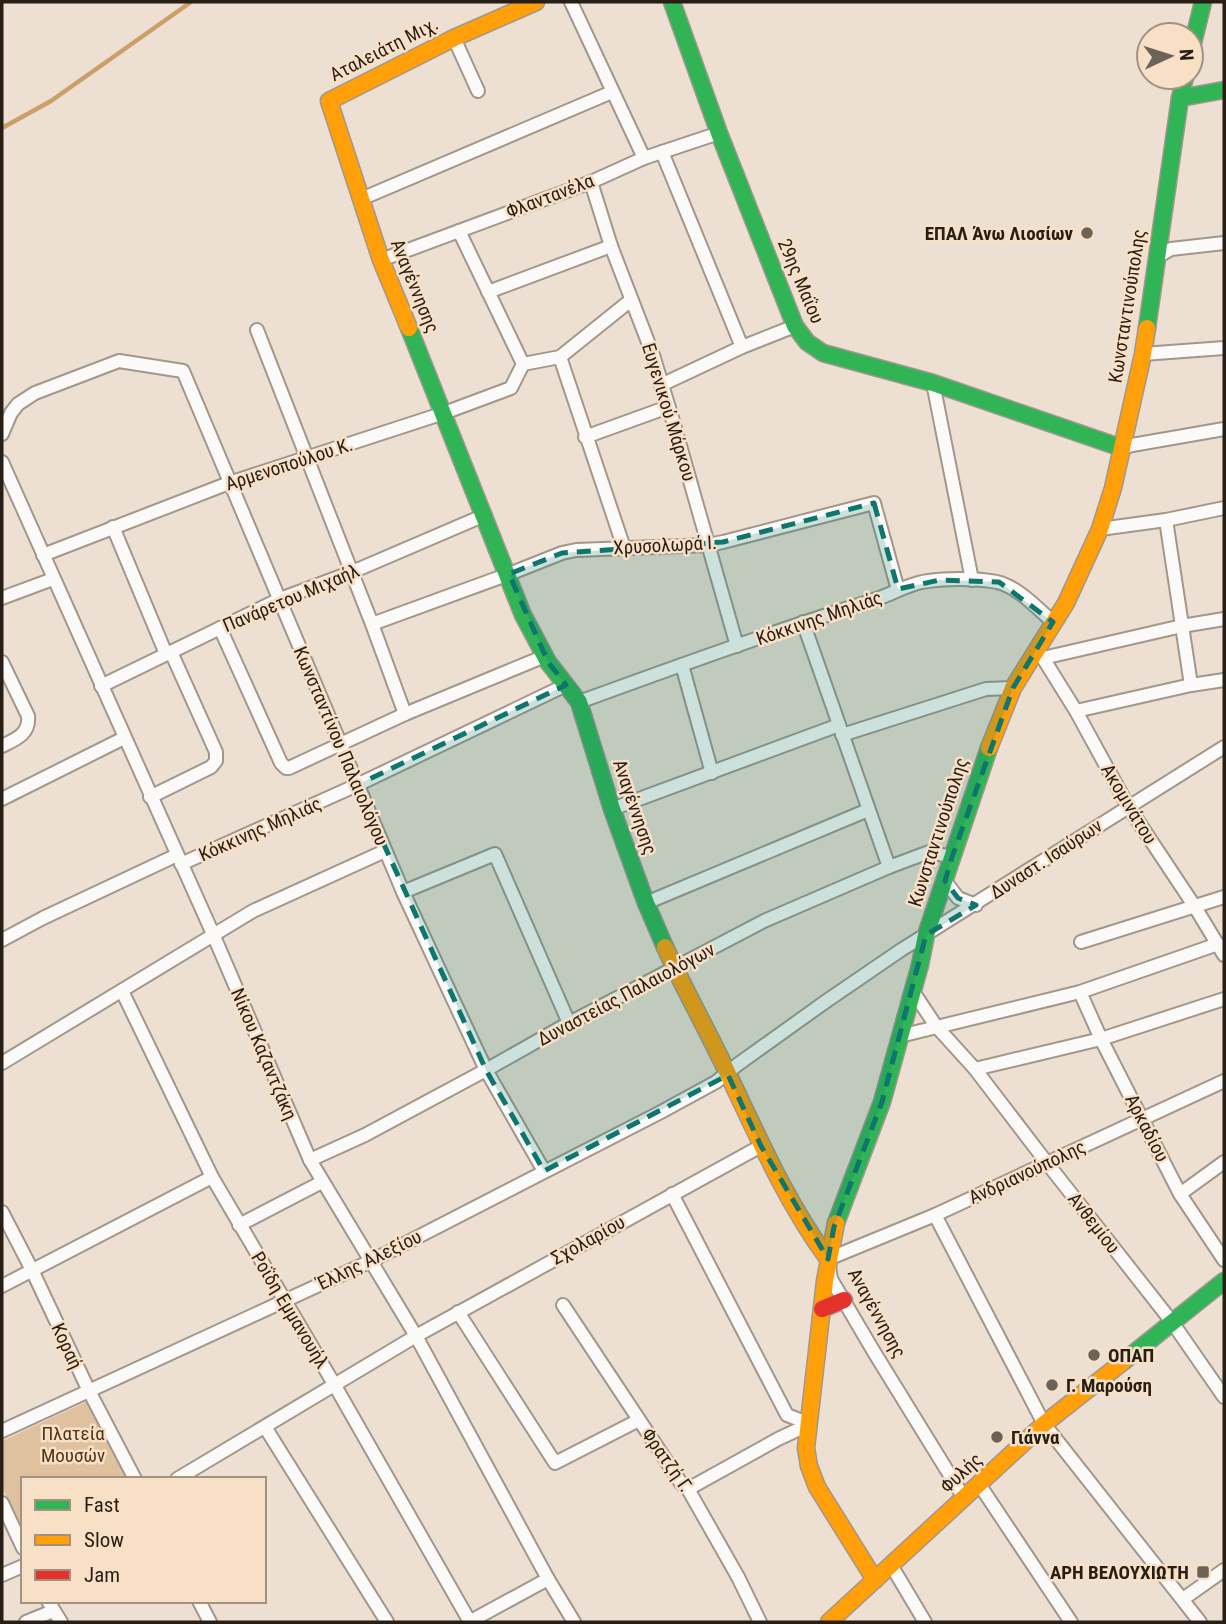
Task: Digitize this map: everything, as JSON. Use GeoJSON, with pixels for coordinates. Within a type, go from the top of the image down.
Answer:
{"type":"FeatureCollection","features":[{"type":"Feature","properties":{"kind":"street","name":"Αταλειάτη Μιχ."},"geometry":{"type":"LineString","coordinates":[[329,101],[454,38],[536,2]]}},
{"type":"Feature","properties":{"kind":"street"},"geometry":{"type":"LineString","coordinates":[[571,2],[644,158]]}},
{"type":"Feature","properties":{"kind":"street","name":"29ης Μαΐου"},"geometry":{"type":"LineString","coordinates":[[672,2],[719,133],[795,327],[802,338],[823,353],[933,383],[1122,448]]}},
{"type":"Feature","properties":{"kind":"street"},"geometry":{"type":"LineString","coordinates":[[1198,21],[1203,2]]}},
{"type":"Feature","properties":{"kind":"street"},"geometry":{"type":"LineString","coordinates":[[454,38],[478,91]]}},
{"type":"Feature","properties":{"kind":"street"},"geometry":{"type":"LineString","coordinates":[[1180,98],[1224,90]]}},
{"type":"Feature","properties":{"kind":"street","name":"Κωνσταντινούπολης"},"geometry":{"type":"LineString","coordinates":[[875,1580],[817,1487],[806,1448],[834,1227],[872,1131],[920,965],[926,935],[992,738],[1013,688],[1039,655],[1053,622],[1080,575],[1100,529],[1113,488],[1143,354],[1182,91]]}},
{"type":"Feature","properties":{"kind":"street"},"geometry":{"type":"LineString","coordinates":[[361,199],[612,92]]}},
{"type":"Feature","properties":{"kind":"street","name":"Αναγέννησης"},"geometry":{"type":"LineString","coordinates":[[329,101],[381,260],[509,574],[523,615],[548,662],[579,702],[612,809],[646,903],[674,967],[761,1146],[808,1232],[828,1259],[831,1279],[964,1498]]}},
{"type":"Feature","properties":{"kind":"street","name":"Φλαντανέλα"},"geometry":{"type":"LineString","coordinates":[[381,260],[590,182],[644,158],[719,133]]}},
{"type":"Feature","properties":{"kind":"street"},"geometry":{"type":"LineString","coordinates":[[662,152],[742,347]]}},
{"type":"Feature","properties":{"kind":"street","name":"Ευγενικού Μάρκου"},"geometry":{"type":"LineString","coordinates":[[590,182],[611,246],[653,355],[737,646]]}},
{"type":"Feature","properties":{"kind":"street"},"geometry":{"type":"LineString","coordinates":[[459,230],[523,364],[560,357],[631,300]]}},
{"type":"Feature","properties":{"kind":"street"},"geometry":{"type":"LineString","coordinates":[[1157,257],[1171,249],[1224,243]]}},
{"type":"Feature","properties":{"kind":"street"},"geometry":{"type":"LineString","coordinates":[[488,292],[611,246]]}},
{"type":"Feature","properties":{"kind":"street"},"geometry":{"type":"LineString","coordinates":[[661,385],[742,347],[795,327]]}},
{"type":"Feature","properties":{"kind":"street"},"geometry":{"type":"LineString","coordinates":[[257,330],[405,714]]}},
{"type":"Feature","properties":{"kind":"street"},"geometry":{"type":"LineString","coordinates":[[1143,354],[1224,348]]}},
{"type":"Feature","properties":{"kind":"street"},"geometry":{"type":"LineString","coordinates":[[560,357],[624,548]]}},
{"type":"Feature","properties":{"kind":"street","name":"Κωνσταντίνου Παλαιολόγου"},"geometry":{"type":"LineString","coordinates":[[2,434],[10,413],[35,393],[119,361],[183,371],[402,892],[486,1070],[544,1171]]}},
{"type":"Feature","properties":{"kind":"street","name":"Αρμενοπούλου Κ."},"geometry":{"type":"LineString","coordinates":[[43,555],[229,483],[444,413],[511,388],[523,364]]}},
{"type":"Feature","properties":{"kind":"street"},"geometry":{"type":"LineString","coordinates":[[933,383],[972,580]]}},
{"type":"Feature","properties":{"kind":"street"},"geometry":{"type":"LineString","coordinates":[[586,437],[668,407]]}},
{"type":"Feature","properties":{"kind":"street"},"geometry":{"type":"LineString","coordinates":[[1122,448],[1224,429]]}},
{"type":"Feature","properties":{"kind":"street","name":"Νίκου Καζαντζάκη"},"geometry":{"type":"LineString","coordinates":[[2,463],[213,934],[310,1160],[416,1336],[573,1622]]}},
{"type":"Feature","properties":{"kind":"street","name":"Χρυσολωρά Ι."},"geometry":{"type":"LineString","coordinates":[[372,624],[562,553],[576,550],[708,545],[874,503],[898,590]]}},
{"type":"Feature","properties":{"kind":"street"},"geometry":{"type":"LineString","coordinates":[[1100,529],[1166,520],[1224,508]]}},
{"type":"Feature","properties":{"kind":"street","name":"Πανάρετου Μιχαήλ"},"geometry":{"type":"LineString","coordinates":[[101,686],[280,599],[352,572],[485,515]]}},
{"type":"Feature","properties":{"kind":"street"},"geometry":{"type":"LineString","coordinates":[[1166,520],[1191,685]]}},
{"type":"Feature","properties":{"kind":"street"},"geometry":{"type":"LineString","coordinates":[[113,527],[216,752],[216,761],[211,767],[150,797]]}},
{"type":"Feature","properties":{"kind":"street"},"geometry":{"type":"LineString","coordinates":[[2,598],[53,579]]}},
{"type":"Feature","properties":{"kind":"street","name":"Κόκκινης Μηλιάς"},"geometry":{"type":"LineString","coordinates":[[579,702],[924,582],[999,582],[1010,587],[1053,622]]}},
{"type":"Feature","properties":{"kind":"street"},"geometry":{"type":"LineString","coordinates":[[1039,655],[1224,618]]}},
{"type":"Feature","properties":{"kind":"street"},"geometry":{"type":"LineString","coordinates":[[803,622],[889,867]]}},
{"type":"Feature","properties":{"kind":"street"},"geometry":{"type":"LineString","coordinates":[[220,628],[281,763],[286,768],[405,714],[545,656]]}},
{"type":"Feature","properties":{"kind":"street","name":"Ακομινάτου"},"geometry":{"type":"LineString","coordinates":[[1039,655],[1076,711],[1128,806],[1221,950]]}},
{"type":"Feature","properties":{"kind":"street"},"geometry":{"type":"LineString","coordinates":[[2,662],[27,716],[28,727],[23,734],[2,746]]}},
{"type":"Feature","properties":{"kind":"street"},"geometry":{"type":"LineString","coordinates":[[682,665],[712,773]]}},
{"type":"Feature","properties":{"kind":"street"},"geometry":{"type":"LineString","coordinates":[[1076,711],[1224,680]]}},
{"type":"Feature","properties":{"kind":"street","name":"Κόκκινης Μηλιάς"},"geometry":{"type":"LineString","coordinates":[[2,940],[43,919],[357,785],[566,685]]}},
{"type":"Feature","properties":{"kind":"street"},"geometry":{"type":"LineString","coordinates":[[612,809],[840,730],[986,689],[1013,688]]}},
{"type":"Feature","properties":{"kind":"street"},"geometry":{"type":"LineString","coordinates":[[2,799],[124,738]]}},
{"type":"Feature","properties":{"kind":"street","name":"Δυναστ. Ισαύρων"},"geometry":{"type":"LineString","coordinates":[[728,1074],[825,1002],[926,935],[1224,747]]}},
{"type":"Feature","properties":{"kind":"street"},"geometry":{"type":"LineString","coordinates":[[646,903],[868,810]]}},
{"type":"Feature","properties":{"kind":"street"},"geometry":{"type":"LineString","coordinates":[[2,1063],[253,911],[385,851]]}},
{"type":"Feature","properties":{"kind":"street","name":"Δυναστείας Παλαιολόγων"},"geometry":{"type":"LineString","coordinates":[[310,1160],[365,1135],[569,1023],[764,921],[929,852],[952,857]]}},
{"type":"Feature","properties":{"kind":"street"},"geometry":{"type":"LineString","coordinates":[[402,892],[495,854],[569,1023]]}},
{"type":"Feature","properties":{"kind":"street","name":"Δυναστ. Ισαύρων"},"geometry":{"type":"LineString","coordinates":[[945,881],[958,898],[976,905]]}},
{"type":"Feature","properties":{"kind":"street"},"geometry":{"type":"LineString","coordinates":[[1082,942],[1224,897]]}},
{"type":"Feature","properties":{"kind":"street"},"geometry":{"type":"LineString","coordinates":[[900,1036],[1080,992],[1221,950]]}},
{"type":"Feature","properties":{"kind":"street","name":"Ανθεμίου"},"geometry":{"type":"LineString","coordinates":[[912,990],[936,1026],[975,1069],[1172,1322],[1224,1397]]}},
{"type":"Feature","properties":{"kind":"street","name":"Ροΐδη Εμμανουήλ"},"geometry":{"type":"LineString","coordinates":[[122,991],[212,1177],[334,1384],[469,1622]]}},
{"type":"Feature","properties":{"kind":"street","name":"Αρκαδίου"},"geometry":{"type":"LineString","coordinates":[[1080,992],[1180,1194],[1224,1260]]}},
{"type":"Feature","properties":{"kind":"street"},"geometry":{"type":"LineString","coordinates":[[975,1069],[1101,1039],[1224,999]]}},
{"type":"Feature","properties":{"kind":"street","name":"Έλλης Αλεξίου"},"geometry":{"type":"LineString","coordinates":[[2,1431],[371,1261],[661,1112],[728,1074]]}},
{"type":"Feature","properties":{"kind":"street","name":"Ανδριανούπολης"},"geometry":{"type":"LineString","coordinates":[[828,1259],[935,1215],[1224,1080]]}},
{"type":"Feature","properties":{"kind":"street","name":"Σχολαρίου"},"geometry":{"type":"LineString","coordinates":[[180,1477],[458,1312],[761,1146]]}},
{"type":"Feature","properties":{"kind":"street"},"geometry":{"type":"LineString","coordinates":[[1180,1194],[1224,1161]]}},
{"type":"Feature","properties":{"kind":"street"},"geometry":{"type":"LineString","coordinates":[[2,1286],[212,1177]]}},
{"type":"Feature","properties":{"kind":"street"},"geometry":{"type":"LineString","coordinates":[[239,1225],[322,1182]]}},
{"type":"Feature","properties":{"kind":"street"},"geometry":{"type":"LineString","coordinates":[[672,1194],[787,1415],[810,1423]]}},
{"type":"Feature","properties":{"kind":"street","name":"Κοραή"},"geometry":{"type":"LineString","coordinates":[[2,1212],[134,1477]]}},
{"type":"Feature","properties":{"kind":"street"},"geometry":{"type":"LineString","coordinates":[[935,1215],[1044,1424],[1200,1622]]}},
{"type":"Feature","properties":{"kind":"street","name":"Φυλής"},"geometry":{"type":"LineString","coordinates":[[829,1622],[1044,1424],[1224,1281]]}},
{"type":"Feature","properties":{"kind":"street"},"geometry":{"type":"LineString","coordinates":[[822,1309],[844,1300]]}},
{"type":"Feature","properties":{"kind":"street","name":"Φρατζή Γ."},"geometry":{"type":"LineString","coordinates":[[563,1305],[681,1483],[688,1489],[760,1622]]}},
{"type":"Feature","properties":{"kind":"street"},"geometry":{"type":"LineString","coordinates":[[458,1312],[555,1463],[639,1420]]}},
{"type":"Feature","properties":{"kind":"street"},"geometry":{"type":"LineString","coordinates":[[688,1489],[810,1423]]}},
{"type":"Feature","properties":{"kind":"street"},"geometry":{"type":"LineString","coordinates":[[265,1427],[387,1622]]}},
{"type":"Feature","properties":{"kind":"street"},"geometry":{"type":"LineString","coordinates":[[979,1484],[1071,1622]]}},
{"type":"Feature","properties":{"kind":"street"},"geometry":{"type":"LineString","coordinates":[[2,1503],[21,1544]]}},
{"type":"Feature","properties":{"kind":"street"},"geometry":{"type":"LineString","coordinates":[[891,1565],[925,1622]]}},
{"type":"Feature","properties":{"kind":"street"},"geometry":{"type":"LineString","coordinates":[[2,1575],[21,1567]]}},
{"type":"Feature","properties":{"kind":"street"},"geometry":{"type":"LineString","coordinates":[[1182,1599],[1224,1570]]}},
{"type":"Feature","properties":{"kind":"street"},"geometry":{"type":"LineString","coordinates":[[469,1622],[548,1579]]}},
{"type":"Feature","properties":{"kind":"street"},"geometry":{"type":"LineString","coordinates":[[200,1603],[210,1622]]}},
{"type":"Feature","properties":{"kind":"street"},"geometry":{"type":"LineString","coordinates":[[26,1622],[53,1614]]}},
{"type":"Feature","properties":{"kind":"highlighted area"},"geometry":{"type":"Polygon","coordinates":[[[874,503],[898,589],[940,580],[999,582],[1053,622],[1013,688],[945,881],[958,898],[976,905],[926,935],[882,1102],[834,1227],[828,1259],[761,1146],[728,1075],[544,1171],[486,1070],[357,785],[566,685],[548,662],[509,574],[562,553],[723,542],[874,503]]]}},
{"type":"Feature","properties":{"kind":"green space","name":"Πλατεία Μουσών"},"geometry":{"type":"Polygon","coordinates":[[[88,1401],[125,1477],[21,1477],[21,1526],[2,1487],[2,1441],[88,1401]]]}},
{"type":"Feature","properties":{"kind":"waterway"},"geometry":{"type":"LineString","coordinates":[[2,128],[51,101],[191,2]]}},
{"type":"Feature","properties":{"kind":"traffic: fast"},"geometry":{"type":"LineString","coordinates":[[672,2],[719,133],[795,326],[807,342],[823,353],[933,383],[1122,448]]}},
{"type":"Feature","properties":{"kind":"traffic: fast"},"geometry":{"type":"LineString","coordinates":[[1198,21],[1203,2]]}},
{"type":"Feature","properties":{"kind":"traffic: fast"},"geometry":{"type":"LineString","coordinates":[[1180,98],[1224,90]]}},
{"type":"Feature","properties":{"kind":"traffic: fast"},"geometry":{"type":"LineString","coordinates":[[1147,328],[1182,91]]}},
{"type":"Feature","properties":{"kind":"traffic: fast"},"geometry":{"type":"LineString","coordinates":[[409,328],[523,615],[548,662],[579,702],[612,809],[665,947]]}},
{"type":"Feature","properties":{"kind":"traffic: fast"},"geometry":{"type":"LineString","coordinates":[[836,1223],[882,1102],[926,935],[989,748]]}},
{"type":"Feature","properties":{"kind":"traffic: fast"},"geometry":{"type":"LineString","coordinates":[[1124,1361],[1224,1281]]}},
{"type":"Feature","properties":{"kind":"traffic: slow"},"geometry":{"type":"LineString","coordinates":[[409,328],[381,260],[329,101],[454,38],[536,2]]}},
{"type":"Feature","properties":{"kind":"traffic: slow"},"geometry":{"type":"LineString","coordinates":[[989,748],[1013,688],[1066,603],[1100,529],[1113,488],[1147,328]]}},
{"type":"Feature","properties":{"kind":"traffic: slow"},"geometry":{"type":"LineString","coordinates":[[665,947],[774,1170],[799,1216],[828,1259]]}},
{"type":"Feature","properties":{"kind":"traffic: slow"},"geometry":{"type":"LineString","coordinates":[[836,1223],[825,1281],[806,1448],[817,1487],[875,1580]]}},
{"type":"Feature","properties":{"kind":"traffic: slow"},"geometry":{"type":"LineString","coordinates":[[829,1622],[1044,1424],[1124,1361]]}},
{"type":"Feature","properties":{"kind":"traffic: jam"},"geometry":{"type":"LineString","coordinates":[[822,1309],[844,1300]]}},
{"type":"Feature","properties":{"kind":"place","name":"ΕΠΑΛ Άνω Λιοσίων"},"geometry":{"type":"Point","coordinates":[1087,233]}},
{"type":"Feature","properties":{"kind":"place","name":"ΟΠΑΠ"},"geometry":{"type":"Point","coordinates":[1094,1355]}},
{"type":"Feature","properties":{"kind":"place","name":"Γ. Μαρούση"},"geometry":{"type":"Point","coordinates":[1052,1385]}},
{"type":"Feature","properties":{"kind":"place","name":"Γιάννα"},"geometry":{"type":"Point","coordinates":[997,1437]}},
{"type":"Feature","properties":{"kind":"place","name":"ΑΡΗ ΒΕΛΟΥΧΙΩΤΗ"},"geometry":{"type":"Point","coordinates":[1203,1572]}}]}
